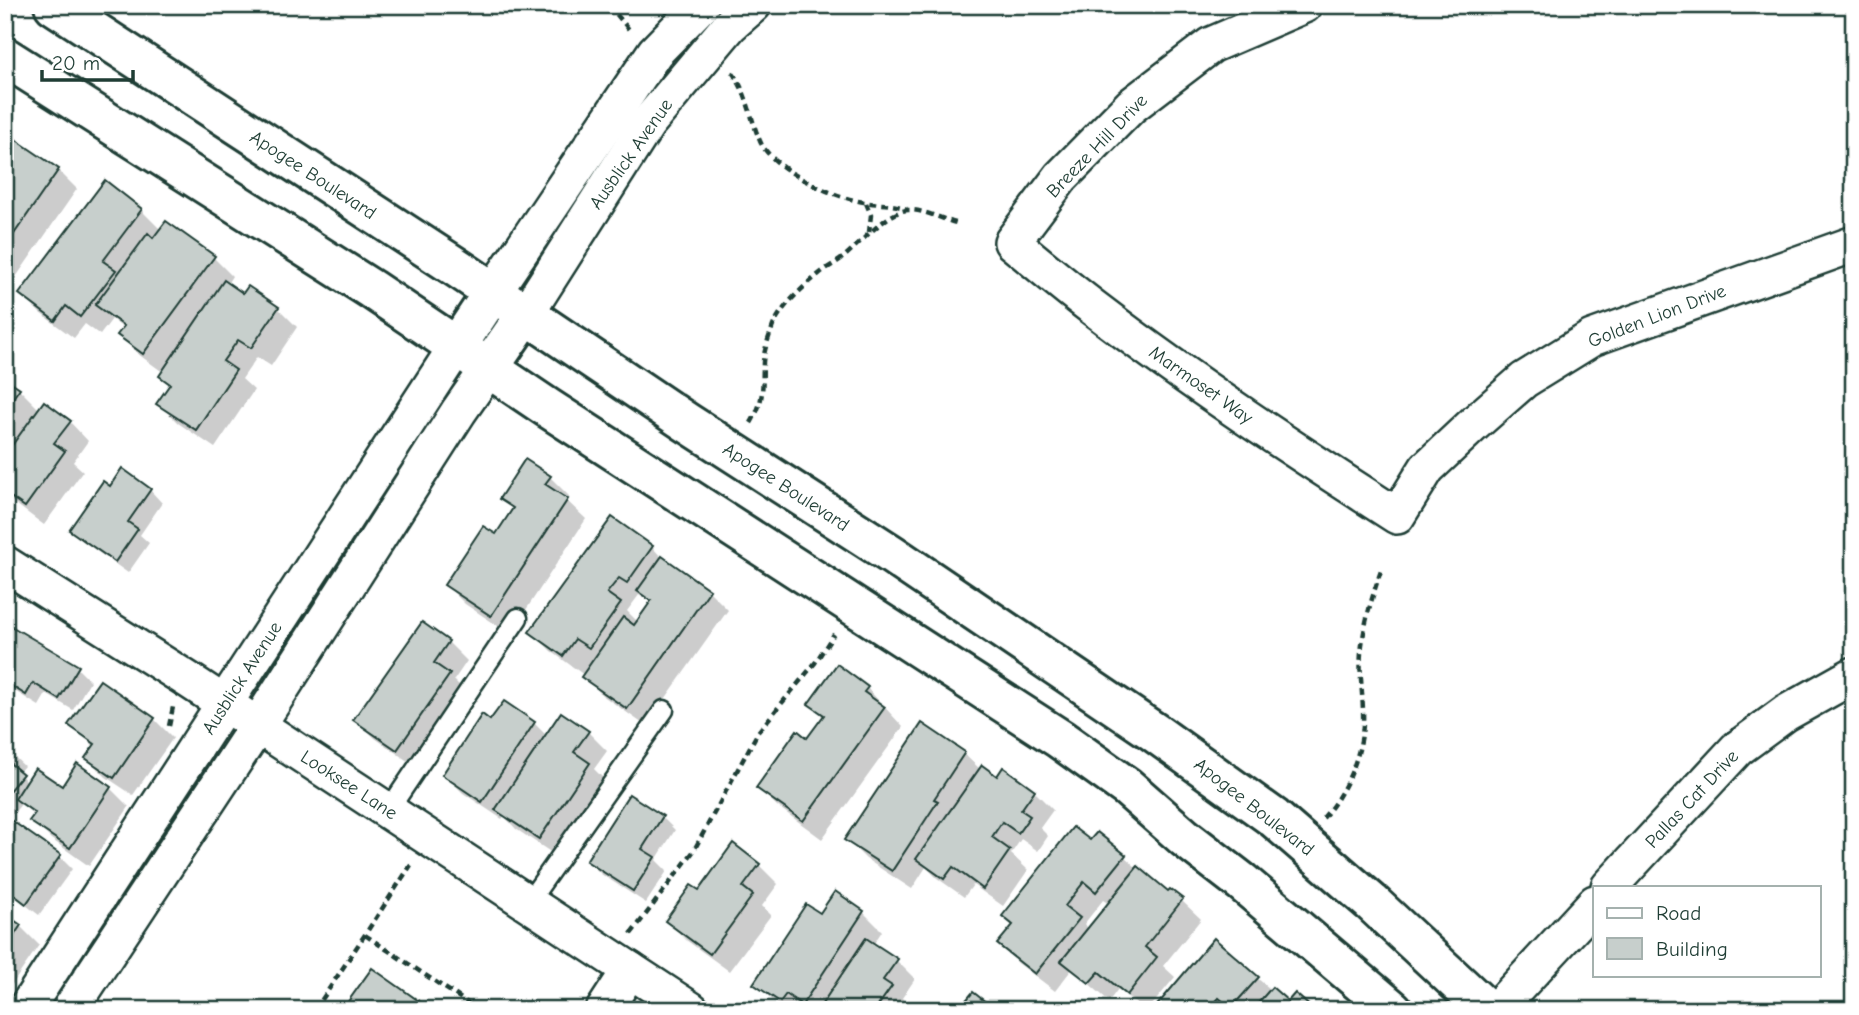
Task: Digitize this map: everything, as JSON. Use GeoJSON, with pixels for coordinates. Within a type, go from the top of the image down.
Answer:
{"type":"FeatureCollection","features":[{"type":"Feature","properties":{"kind":"street","name":"Apogee Boulevard"},"geometry":{"type":"LineString","coordinates":[[54,5],[493,292],[685,422],[891,554],[1154,732],[1263,810],[1371,902],[1487,1010]]}},
{"type":"Feature","properties":{"kind":"street","name":"Ausblick Avenue"},"geometry":{"type":"LineString","coordinates":[[493,292],[655,52],[701,5]]}},
{"type":"Feature","properties":{"kind":"street","name":"Ausblick Avenue"},"geometry":{"type":"LineString","coordinates":[[526,314],[647,124],[730,25],[752,5]]}},
{"type":"Feature","properties":{"kind":"street","name":"Breeze Hill Drive"},"geometry":{"type":"LineString","coordinates":[[1012,242],[1061,177],[1131,106],[1211,45],[1304,5]]}},
{"type":"Feature","properties":{"kind":"street"},"geometry":{"type":"LineString","coordinates":[[5,57],[371,289],[1082,755],[1127,787],[1393,1010]]}},
{"type":"Feature","properties":{"kind":"street","name":"Marmoset Way"},"geometry":{"type":"LineString","coordinates":[[1012,242],[1094,309],[1188,377],[1397,516]]}},
{"type":"Feature","properties":{"kind":"street","name":"Golden Lion Drive"},"geometry":{"type":"LineString","coordinates":[[1397,516],[1427,468],[1475,423],[1524,380],[1592,338],[1854,244]]}},
{"type":"Feature","properties":{"kind":"street"},"geometry":{"type":"LineString","coordinates":[[457,346],[493,292]]}},
{"type":"Feature","properties":{"kind":"street"},"geometry":{"type":"LineString","coordinates":[[489,368],[526,314]]}},
{"type":"Feature","properties":{"kind":"street","name":"Ausblick Avenue"},"geometry":{"type":"LineString","coordinates":[[25,1010],[457,346]]}},
{"type":"Feature","properties":{"kind":"street","name":"Ausblick Avenue"},"geometry":{"type":"LineString","coordinates":[[70,1010],[489,368]]}},
{"type":"Feature","properties":{"kind":"street","name":"Looksee Lane"},"geometry":{"type":"LineString","coordinates":[[5,564],[258,725],[527,904],[629,953],[691,1010]]}},
{"type":"Feature","properties":{"kind":"street","name":"Pallas Cat Drive"},"geometry":{"type":"LineString","coordinates":[[1610,886],[1737,749],[1786,713],[1854,675]]}},
{"type":"Feature","properties":{"kind":"street"},"geometry":{"type":"LineString","coordinates":[[1496,1010],[1593,905]]}},
{"type":"Feature","properties":{"kind":"street"},"geometry":{"type":"LineString","coordinates":[[604,1010],[629,953]]}},
{"type":"Feature","properties":{"kind":"lane"},"geometry":{"type":"LineString","coordinates":[[388,811],[518,618]]}},
{"type":"Feature","properties":{"kind":"lane"},"geometry":{"type":"LineString","coordinates":[[527,904],[664,710]]}},
{"type":"Feature","properties":{"kind":"path"},"geometry":{"type":"LineString","coordinates":[[609,5],[634,35]]}},
{"type":"Feature","properties":{"kind":"path"},"geometry":{"type":"LineString","coordinates":[[727,65],[745,93],[760,143],[772,159],[793,174],[841,197],[866,203],[890,203],[956,223]]}},
{"type":"Feature","properties":{"kind":"path"},"geometry":{"type":"LineString","coordinates":[[866,203],[871,215],[869,233]]}},
{"type":"Feature","properties":{"kind":"path"},"geometry":{"type":"LineString","coordinates":[[749,427],[764,390],[763,360],[775,322],[820,273],[843,258],[869,233],[908,209]]}},
{"type":"Feature","properties":{"kind":"path"},"geometry":{"type":"LineString","coordinates":[[1318,824],[1338,800],[1358,751],[1363,724],[1361,656],[1366,619],[1382,568]]}},
{"type":"Feature","properties":{"kind":"path"},"geometry":{"type":"LineString","coordinates":[[629,953],[694,852],[758,732],[815,663],[834,634]]}},
{"type":"Feature","properties":{"kind":"path"},"geometry":{"type":"LineString","coordinates":[[315,1010],[411,864]]}},
{"type":"Feature","properties":{"kind":"path"},"geometry":{"type":"LineString","coordinates":[[365,935],[478,1010]]}},
{"type":"Feature","properties":{"kind":"building"},"geometry":{"type":"Polygon","coordinates":[[[9,135],[59,169],[5,247],[5,141],[9,135]]]}},
{"type":"Feature","properties":{"kind":"building"},"geometry":{"type":"Polygon","coordinates":[[[105,180],[142,209],[103,261],[116,270],[80,317],[66,306],[55,321],[19,294],[105,180]]]}},
{"type":"Feature","properties":{"kind":"building"},"geometry":{"type":"Polygon","coordinates":[[[166,221],[215,256],[143,354],[117,335],[124,326],[95,305],[148,233],[153,238],[166,221]]]}},
{"type":"Feature","properties":{"kind":"building"},"geometry":{"type":"Polygon","coordinates":[[[224,280],[243,293],[248,286],[279,307],[251,348],[238,340],[223,361],[236,370],[196,430],[156,404],[170,384],[159,376],[224,280]]]}},
{"type":"Feature","properties":{"kind":"building"},"geometry":{"type":"Polygon","coordinates":[[[5,378],[20,388],[5,409],[5,378]]]}},
{"type":"Feature","properties":{"kind":"building"},"geometry":{"type":"Polygon","coordinates":[[[44,401],[71,421],[54,443],[65,451],[25,507],[5,493],[5,455],[44,401]]]}},
{"type":"Feature","properties":{"kind":"building"},"geometry":{"type":"Polygon","coordinates":[[[525,459],[551,476],[545,484],[568,499],[491,616],[444,585],[483,526],[496,534],[513,508],[499,499],[525,459]]]}},
{"type":"Feature","properties":{"kind":"building"},"geometry":{"type":"Polygon","coordinates":[[[122,468],[151,489],[128,522],[138,529],[115,562],[69,530],[103,481],[110,486],[122,468]]]}},
{"type":"Feature","properties":{"kind":"building"},"geometry":{"type":"Polygon","coordinates":[[[612,517],[653,546],[627,583],[619,578],[607,593],[621,603],[589,648],[575,639],[563,656],[529,632],[612,517]]]}},
{"type":"Feature","properties":{"kind":"building"},"geometry":{"type":"Polygon","coordinates":[[[662,556],[710,590],[627,709],[581,677],[623,617],[634,625],[651,601],[637,591],[662,556]]]}},
{"type":"Feature","properties":{"kind":"building"},"geometry":{"type":"Polygon","coordinates":[[[422,622],[449,641],[434,663],[450,674],[397,750],[353,720],[422,622]]]}},
{"type":"Feature","properties":{"kind":"building"},"geometry":{"type":"Polygon","coordinates":[[[11,626],[79,666],[59,699],[33,683],[26,695],[5,682],[5,636],[11,626]]]}},
{"type":"Feature","properties":{"kind":"building"},"geometry":{"type":"Polygon","coordinates":[[[837,664],[868,687],[864,692],[885,707],[803,821],[756,788],[797,730],[807,738],[824,715],[808,704],[837,664]]]}},
{"type":"Feature","properties":{"kind":"building"},"geometry":{"type":"Polygon","coordinates":[[[100,680],[155,718],[114,778],[85,758],[95,744],[68,725],[100,680]]]}},
{"type":"Feature","properties":{"kind":"building"},"geometry":{"type":"Polygon","coordinates":[[[504,701],[535,722],[482,802],[442,775],[482,714],[490,720],[504,701]]]}},
{"type":"Feature","properties":{"kind":"building"},"geometry":{"type":"Polygon","coordinates":[[[561,712],[589,731],[574,752],[590,763],[539,839],[495,810],[561,712]]]}},
{"type":"Feature","properties":{"kind":"building"},"geometry":{"type":"Polygon","coordinates":[[[922,723],[965,752],[934,799],[938,801],[892,871],[844,840],[922,723]]]}},
{"type":"Feature","properties":{"kind":"building"},"geometry":{"type":"Polygon","coordinates":[[[5,745],[13,752],[6,760],[23,774],[5,796],[5,745]]]}},
{"type":"Feature","properties":{"kind":"building"},"geometry":{"type":"Polygon","coordinates":[[[77,763],[111,787],[70,848],[29,821],[35,813],[15,799],[35,768],[62,786],[77,763]]]}},
{"type":"Feature","properties":{"kind":"building"},"geometry":{"type":"Polygon","coordinates":[[[982,765],[997,776],[1003,767],[1035,790],[1021,810],[1030,816],[1018,833],[1002,822],[992,837],[1010,850],[983,889],[953,867],[944,879],[916,859],[982,765]]]}},
{"type":"Feature","properties":{"kind":"building"},"geometry":{"type":"Polygon","coordinates":[[[629,794],[663,816],[642,849],[655,857],[633,891],[586,861],[629,794]]]}},
{"type":"Feature","properties":{"kind":"building"},"geometry":{"type":"Polygon","coordinates":[[[5,816],[61,855],[26,904],[5,888],[5,816]]]}},
{"type":"Feature","properties":{"kind":"building"},"geometry":{"type":"Polygon","coordinates":[[[1073,827],[1090,840],[1097,832],[1126,855],[1096,892],[1084,882],[1065,906],[1080,918],[1035,974],[997,944],[1013,925],[1002,916],[1073,827]]]}},
{"type":"Feature","properties":{"kind":"building"},"geometry":{"type":"Polygon","coordinates":[[[733,843],[760,864],[743,887],[753,895],[710,954],[665,921],[691,885],[699,890],[733,843]]]}},
{"type":"Feature","properties":{"kind":"building"},"geometry":{"type":"Polygon","coordinates":[[[1138,866],[1168,891],[1170,889],[1183,899],[1145,947],[1157,957],[1127,995],[1099,972],[1089,983],[1061,961],[1138,866]]]}},
{"type":"Feature","properties":{"kind":"building"},"geometry":{"type":"Polygon","coordinates":[[[835,891],[864,911],[802,1005],[786,994],[780,1002],[753,984],[806,904],[820,913],[835,891]]]}},
{"type":"Feature","properties":{"kind":"building"},"geometry":{"type":"Polygon","coordinates":[[[5,914],[21,925],[5,949],[5,914]]]}},
{"type":"Feature","properties":{"kind":"building"},"geometry":{"type":"Polygon","coordinates":[[[866,938],[898,959],[883,980],[892,986],[875,1010],[818,1010],[866,938]]]}},
{"type":"Feature","properties":{"kind":"building"},"geometry":{"type":"Polygon","coordinates":[[[1214,938],[1259,977],[1231,1008],[1219,998],[1208,1010],[1153,1010],[1214,938]]]}},
{"type":"Feature","properties":{"kind":"building"},"geometry":{"type":"Polygon","coordinates":[[[372,968],[426,1006],[423,1010],[342,1010],[372,968]]]}},
{"type":"Feature","properties":{"kind":"building"},"geometry":{"type":"Polygon","coordinates":[[[1272,987],[1288,1001],[1295,993],[1314,1010],[1252,1010],[1272,987]]]}},
{"type":"Feature","properties":{"kind":"building"},"geometry":{"type":"Polygon","coordinates":[[[973,992],[996,1010],[958,1010],[973,992]]]}}]}
